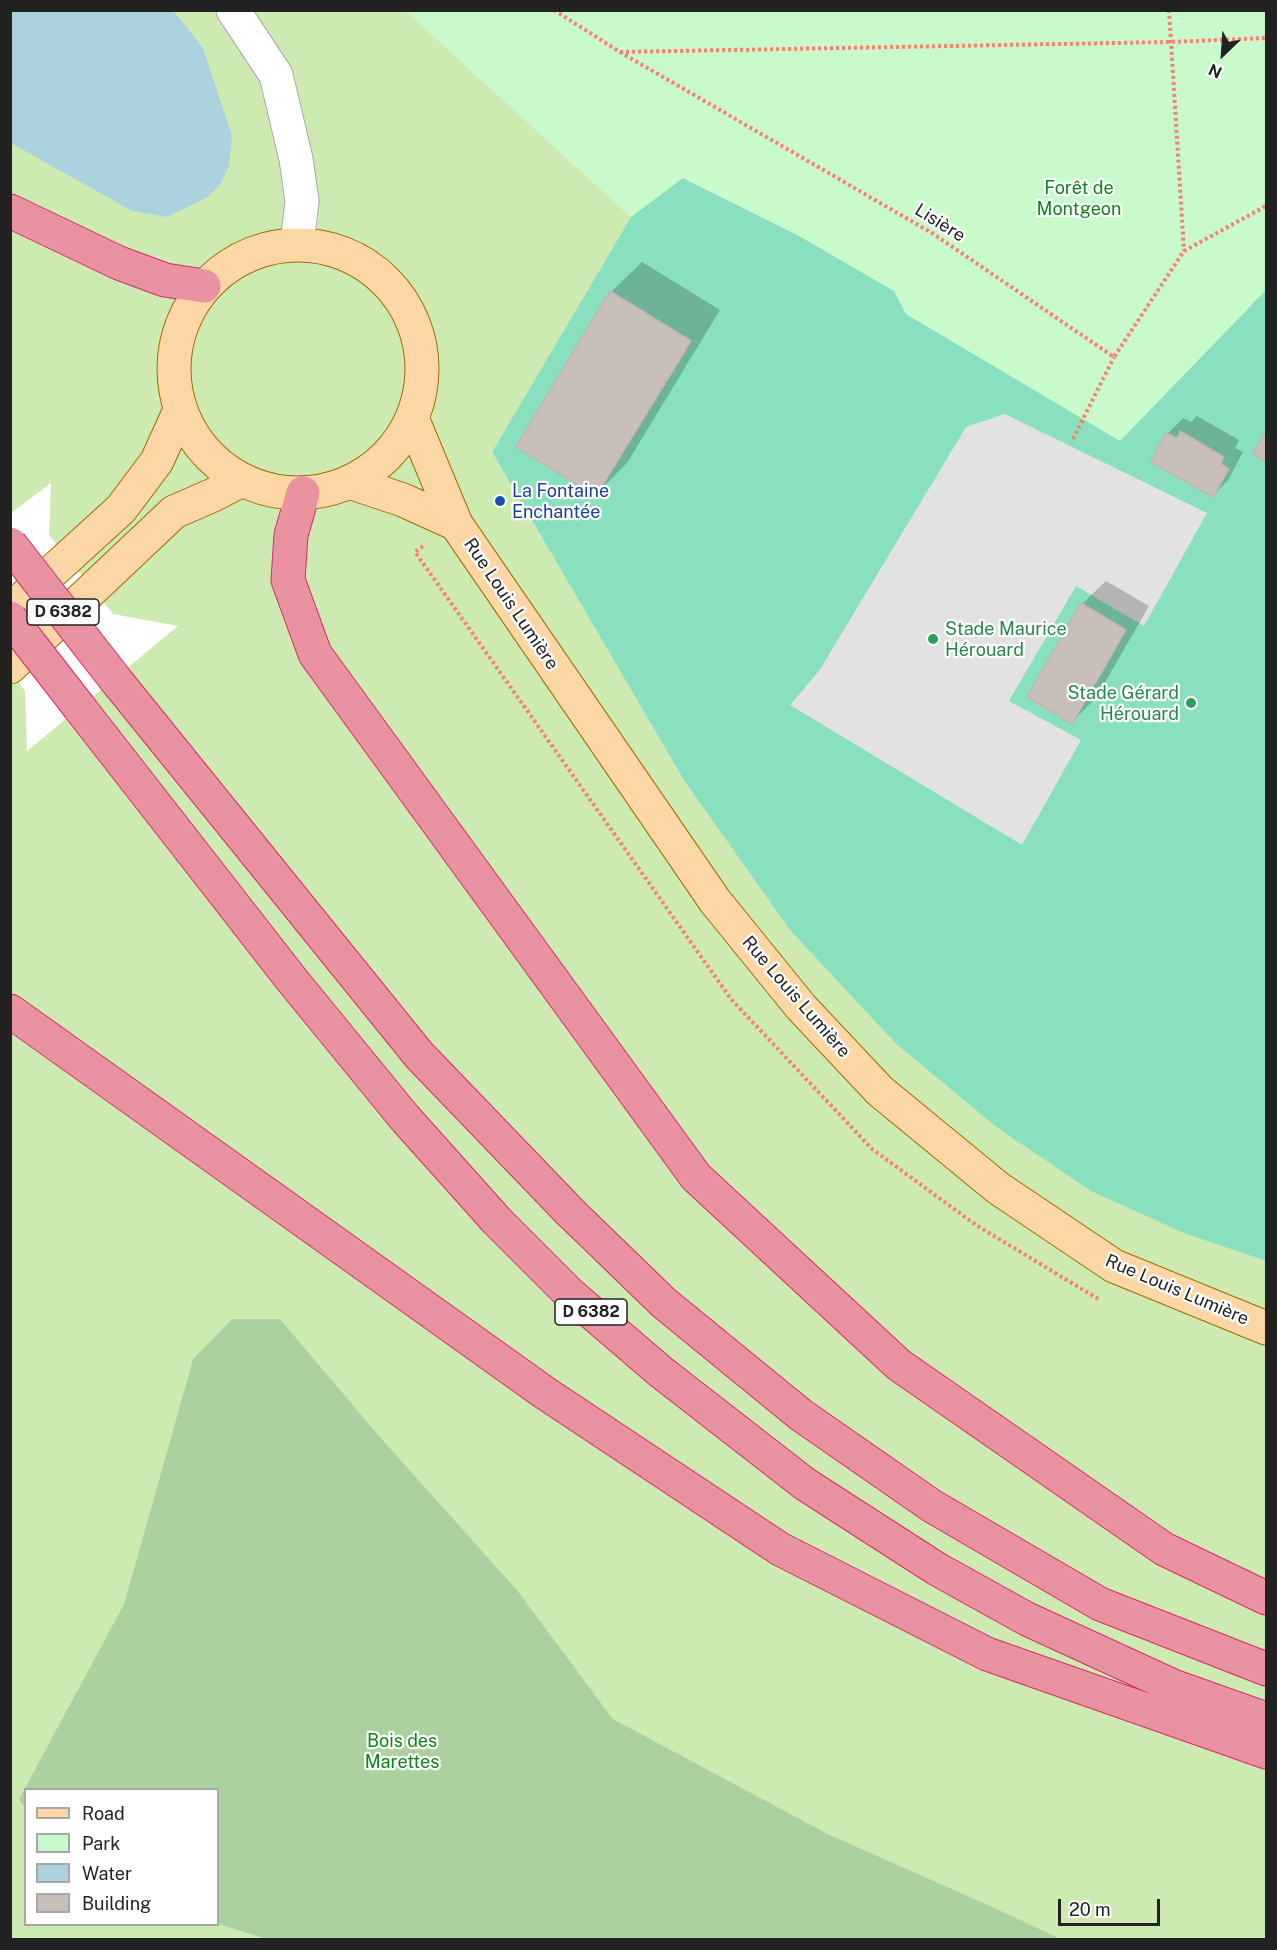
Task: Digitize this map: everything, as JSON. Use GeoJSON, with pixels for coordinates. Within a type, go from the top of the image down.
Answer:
{"type":"FeatureCollection","features":[{"type":"Feature","properties":{"kind":"highway"},"geometry":{"type":"LineString","coordinates":[[10,211],[119,263],[165,280],[204,286]]}},
{"type":"Feature","properties":{"kind":"highway"},"geometry":{"type":"LineString","coordinates":[[303,493],[291,535],[288,580],[315,654],[696,1177],[899,1365],[1164,1549],[1266,1598]]}},
{"type":"Feature","properties":{"kind":"highway","name":"D 6382"},"geometry":{"type":"LineString","coordinates":[[10,544],[115,679],[419,1055],[570,1212],[664,1303],[801,1415],[932,1506],[1100,1604],[1266,1669]]}},
{"type":"Feature","properties":{"kind":"highway","name":"D 6382"},"geometry":{"type":"LineString","coordinates":[[10,618],[292,980],[404,1117],[505,1230],[570,1294],[651,1364],[805,1484],[938,1569],[1027,1619],[1173,1686],[1266,1719]]}},
{"type":"Feature","properties":{"kind":"highway"},"geometry":{"type":"LineString","coordinates":[[10,1011],[545,1393],[780,1549],[987,1654],[1266,1752]]}},
{"type":"Feature","properties":{"kind":"main road"},"geometry":{"type":"LineString","coordinates":[[297,244],[337,250],[374,270],[402,300],[419,338],[422,379],[412,418],[397,445],[375,466],[349,482],[327,490],[303,493],[272,490],[242,480],[216,462],[195,438],[180,410],[174,378],[175,345],[186,313],[204,286],[231,263],[262,249],[297,244]]}},
{"type":"Feature","properties":{"kind":"main road"},"geometry":{"type":"LineString","coordinates":[[10,610],[121,509],[157,461],[180,410]]}},
{"type":"Feature","properties":{"kind":"main road","name":"Rue Louis Lumière"},"geometry":{"type":"LineString","coordinates":[[412,418],[456,524],[715,901],[801,1007],[880,1091],[998,1188],[1114,1266],[1266,1328]]}},
{"type":"Feature","properties":{"kind":"main road"},"geometry":{"type":"LineString","coordinates":[[10,666],[174,512],[242,480]]}},
{"type":"Feature","properties":{"kind":"main road"},"geometry":{"type":"LineString","coordinates":[[349,482],[403,501],[456,524]]}},
{"type":"Feature","properties":{"kind":"street"},"geometry":{"type":"LineString","coordinates":[[233,10],[276,75],[296,159],[302,201],[297,244]]}},
{"type":"Feature","properties":{"kind":"path","name":"Lisière"},"geometry":{"type":"LineString","coordinates":[[554,10],[620,52],[932,233],[1114,357]]}},
{"type":"Feature","properties":{"kind":"path"},"geometry":{"type":"LineString","coordinates":[[1168,10],[1184,250]]}},
{"type":"Feature","properties":{"kind":"path"},"geometry":{"type":"LineString","coordinates":[[620,52],[1170,42],[1266,38]]}},
{"type":"Feature","properties":{"kind":"path"},"geometry":{"type":"LineString","coordinates":[[1073,439],[1114,357],[1184,250],[1266,206]]}},
{"type":"Feature","properties":{"kind":"green space"},"geometry":{"type":"Polygon","coordinates":[[[11,11],[406,11],[631,217],[492,452],[685,782],[790,930],[895,1043],[995,1126],[1184,1232],[1266,1261],[1266,1939],[1061,1939],[828,1834],[613,1719],[517,1590],[380,1437],[280,1319],[232,1319],[193,1359],[124,1604],[19,1799],[24,1807],[24,1926],[219,1924],[263,1938],[289,1939],[11,1940],[11,11]]]}},
{"type":"Feature","properties":{"kind":"green space","name":"Forêt de Montgeon"},"geometry":{"type":"Polygon","coordinates":[[[406,11],[1266,11],[1266,290],[1120,441],[906,314],[894,291],[799,236],[684,178],[631,217],[406,11]]]}},
{"type":"Feature","properties":{"kind":"green space","name":"Stade Maurice Hérouard"},"geometry":{"type":"Polygon","coordinates":[[[683,178],[799,236],[894,291],[906,314],[1120,441],[1266,290],[1266,1261],[1184,1233],[1091,1191],[995,1126],[895,1043],[790,930],[685,782],[492,452],[631,217],[683,178]]]}},
{"type":"Feature","properties":{"kind":"green space","name":"Bois des Marettes"},"geometry":{"type":"Polygon","coordinates":[[[232,1319],[280,1319],[380,1437],[517,1590],[613,1719],[828,1834],[1061,1939],[289,1940],[263,1938],[219,1924],[219,1788],[25,1788],[124,1604],[193,1359],[232,1319]]]}},
{"type":"Feature","properties":{"kind":"green space","name":"Bois des Marettes"},"geometry":{"type":"Polygon","coordinates":[[[24,1790],[24,1807],[19,1799],[24,1790]]]}},
{"type":"Feature","properties":{"kind":"shaded area"},"geometry":{"type":"Polygon","coordinates":[[[1005,414],[1207,513],[1144,626],[1076,586],[1009,701],[1081,740],[1022,845],[790,705],[819,671],[966,427],[1005,414]]]}},
{"type":"Feature","properties":{"kind":"water"},"geometry":{"type":"Polygon","coordinates":[[[11,10],[170,10],[177,15],[203,48],[232,136],[229,166],[220,185],[208,197],[167,217],[132,211],[11,143],[11,10]]]}},
{"type":"Feature","properties":{"kind":"pier"},"geometry":{"type":"Polygon","coordinates":[[[51,483],[49,535],[113,614],[178,626],[27,751],[25,691],[11,672],[11,513],[51,483]]]}},
{"type":"Feature","properties":{"kind":"building"},"geometry":{"type":"Polygon","coordinates":[[[610,291],[691,341],[596,496],[516,447],[610,291]]]}},
{"type":"Feature","properties":{"kind":"building"},"geometry":{"type":"Polygon","coordinates":[[[1180,431],[1224,457],[1221,464],[1229,469],[1213,497],[1151,462],[1166,433],[1177,438],[1180,431]]]}},
{"type":"Feature","properties":{"kind":"building"},"geometry":{"type":"Polygon","coordinates":[[[1266,431],[1266,462],[1253,454],[1266,431]]]}},
{"type":"Feature","properties":{"kind":"building"},"geometry":{"type":"Polygon","coordinates":[[[1081,603],[1126,630],[1072,724],[1027,697],[1081,603]]]}},
{"type":"Feature","properties":{"kind":"place","name":"La Fontaine Enchantée"},"geometry":{"type":"Point","coordinates":[500,501]}},
{"type":"Feature","properties":{"kind":"place","name":"Stade Maurice Hérouard"},"geometry":{"type":"Point","coordinates":[933,639]}},
{"type":"Feature","properties":{"kind":"place","name":"Stade Gérard Hérouard"},"geometry":{"type":"Point","coordinates":[1191,703]}}]}
